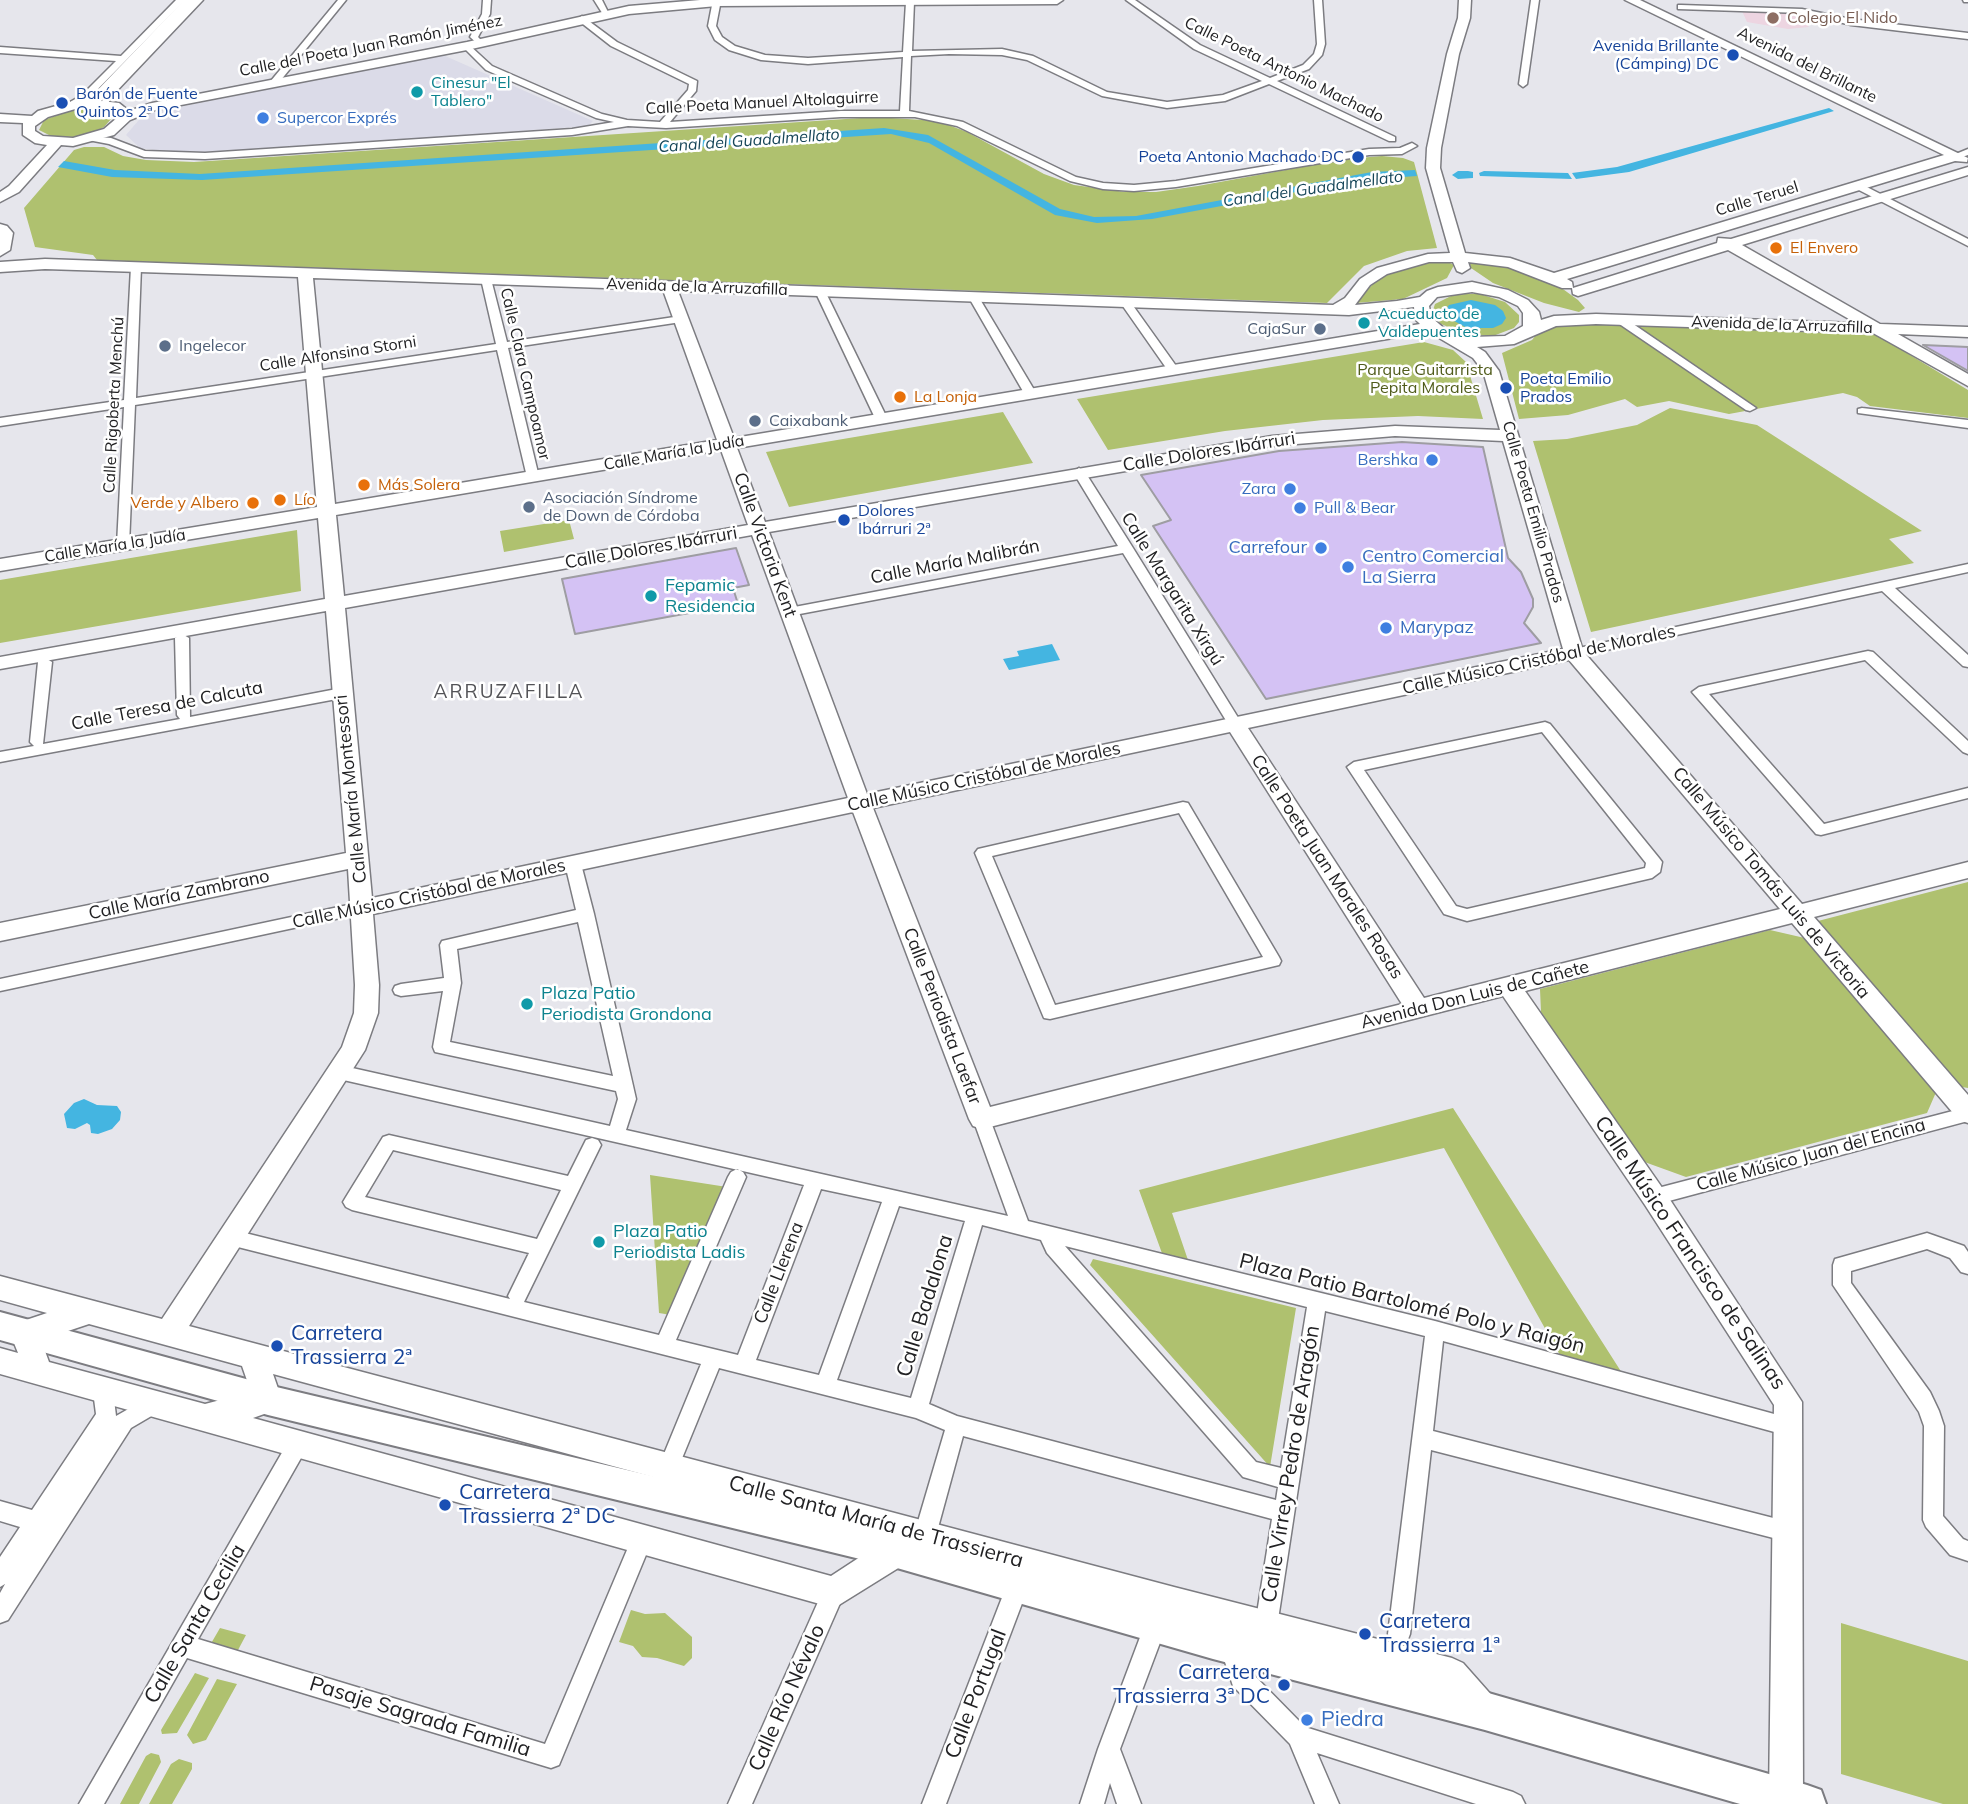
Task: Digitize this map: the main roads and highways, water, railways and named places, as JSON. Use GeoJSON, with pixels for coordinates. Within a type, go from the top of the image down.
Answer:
{"type":"FeatureCollection","features":[{"type":"Feature","properties":{"kind":"highway"},"geometry":{"type":"LineString","coordinates":[[0,230],[3,233],[0,251]]}},
{"type":"Feature","properties":{"kind":"main road"},"geometry":{"type":"LineString","coordinates":[[98,103],[191,0]]}},
{"type":"Feature","properties":{"kind":"main road","name":"Calle del Poeta Juan Ramón Jiménez"},"geometry":{"type":"LineString","coordinates":[[57,142],[88,139],[121,118],[152,107],[467,46],[607,14],[717,1],[1058,0]]}},
{"type":"Feature","properties":{"kind":"main road"},"geometry":{"type":"LineString","coordinates":[[1465,0],[1464,18],[1453,54],[1434,148],[1433,168],[1460,262],[1503,293]]}},
{"type":"Feature","properties":{"kind":"main road","name":"Avenida del Brillante"},"geometry":{"type":"LineString","coordinates":[[1631,0],[1964,156]]}},
{"type":"Feature","properties":{"kind":"main road"},"geometry":{"type":"LineString","coordinates":[[57,142],[40,140],[30,135],[27,128],[43,114],[70,105],[98,103],[121,118]]}},
{"type":"Feature","properties":{"kind":"main road"},"geometry":{"type":"LineString","coordinates":[[0,118],[33,120]]}},
{"type":"Feature","properties":{"kind":"main road"},"geometry":{"type":"LineString","coordinates":[[0,220],[15,189],[57,142]]}},
{"type":"Feature","properties":{"kind":"main road","name":"Calle Teruel"},"geometry":{"type":"LineString","coordinates":[[1555,278],[1964,156]]}},
{"type":"Feature","properties":{"kind":"main road","name":"Calle Teruel"},"geometry":{"type":"LineString","coordinates":[[1578,291],[1968,171]]}},
{"type":"Feature","properties":{"kind":"main road"},"geometry":{"type":"LineString","coordinates":[[0,198],[15,189]]}},
{"type":"Feature","properties":{"kind":"main road"},"geometry":{"type":"LineString","coordinates":[[1708,233],[1968,381]]}},
{"type":"Feature","properties":{"kind":"main road","name":"Avenida de la Arruzafilla"},"geometry":{"type":"LineString","coordinates":[[0,251],[45,264]]}},
{"type":"Feature","properties":{"kind":"main road"},"geometry":{"type":"LineString","coordinates":[[1343,309],[1373,276],[1392,266],[1416,260],[1510,263],[1555,278],[1578,291],[1596,318]]}},
{"type":"Feature","properties":{"kind":"main road"},"geometry":{"type":"LineString","coordinates":[[1443,290],[1460,262]]}},
{"type":"Feature","properties":{"kind":"main road"},"geometry":{"type":"LineString","coordinates":[[0,274],[45,264]]}},
{"type":"Feature","properties":{"kind":"main road","name":"Avenida de la Arruzafilla"},"geometry":{"type":"LineString","coordinates":[[0,267],[45,264],[1343,309],[1397,306],[1423,301],[1443,290]]}},
{"type":"Feature","properties":{"kind":"main road","name":"Calle María Montessori"},"geometry":{"type":"LineString","coordinates":[[169,1333],[353,1050],[366,1013],[367,985],[358,859],[304,273]]}},
{"type":"Feature","properties":{"kind":"main road","name":"Calle Victoria Kent"},"geometry":{"type":"LineString","coordinates":[[669,286],[860,803]]}},
{"type":"Feature","properties":{"kind":"main road"},"geometry":{"type":"LineString","coordinates":[[1443,290],[1472,287],[1503,293]]}},
{"type":"Feature","properties":{"kind":"main road","name":"Avenida de la Arruzafilla"},"geometry":{"type":"LineString","coordinates":[[1503,293],[1522,303],[1554,313],[1596,318],[1968,332]]}},
{"type":"Feature","properties":{"kind":"main road"},"geometry":{"type":"LineString","coordinates":[[1423,301],[1420,311],[1427,323]]}},
{"type":"Feature","properties":{"kind":"main road"},"geometry":{"type":"LineString","coordinates":[[1522,303],[1531,312],[1533,321],[1530,329]]}},
{"type":"Feature","properties":{"kind":"main road","name":"Avenida de la Arruzafilla"},"geometry":{"type":"LineString","coordinates":[[1343,309],[1427,323],[1451,337]]}},
{"type":"Feature","properties":{"kind":"main road","name":"Avenida de la Arruzafilla"},"geometry":{"type":"LineString","coordinates":[[1508,341],[1530,329],[1554,321],[1596,318]]}},
{"type":"Feature","properties":{"kind":"main road","name":"Calle María la Judía"},"geometry":{"type":"LineString","coordinates":[[0,565],[1173,370],[1427,323]]}},
{"type":"Feature","properties":{"kind":"main road"},"geometry":{"type":"LineString","coordinates":[[1451,337],[1480,342],[1508,341]]}},
{"type":"Feature","properties":{"kind":"main road","name":"Calle Poeta Emilio Prados"},"geometry":{"type":"LineString","coordinates":[[1451,337],[1479,355],[1491,371],[1574,653]]}},
{"type":"Feature","properties":{"kind":"main road"},"geometry":{"type":"LineString","coordinates":[[1491,371],[1496,355],[1508,341]]}},
{"type":"Feature","properties":{"kind":"main road","name":"Calle Dolores Ibárruri"},"geometry":{"type":"LineString","coordinates":[[0,663],[1079,472],[1272,441],[1395,431],[1512,436]]}},
{"type":"Feature","properties":{"kind":"main road","name":"Calle Músico Cristóbal de Morales"},"geometry":{"type":"LineString","coordinates":[[362,908],[1574,653]]}},
{"type":"Feature","properties":{"kind":"main road","name":"Calle Músico Tomás Luis de Victoria"},"geometry":{"type":"LineString","coordinates":[[1574,653],[1968,1114]]}},
{"type":"Feature","properties":{"kind":"main road","name":"Calle Poeta Juan Morales Rosas"},"geometry":{"type":"LineString","coordinates":[[1235,724],[1418,1009]]}},
{"type":"Feature","properties":{"kind":"main road","name":"Calle Periodista Laefar"},"geometry":{"type":"LineString","coordinates":[[860,803],[982,1119]]}},
{"type":"Feature","properties":{"kind":"main road","name":"Calle María Zambrano"},"geometry":{"type":"LineString","coordinates":[[0,932],[358,859]]}},
{"type":"Feature","properties":{"kind":"main road","name":"Avenida Don Luis de Cañete"},"geometry":{"type":"LineString","coordinates":[[982,1119],[1968,870]]}},
{"type":"Feature","properties":{"kind":"main road","name":"Calle Músico Francisco de Salinas"},"geometry":{"type":"LineString","coordinates":[[1509,986],[1654,1197],[1788,1402],[1788,1532],[1796,1801]]}},
{"type":"Feature","properties":{"kind":"main road","name":"Calle Santa María de Trassierra"},"geometry":{"type":"LineString","coordinates":[[0,1288],[669,1466],[911,1543],[1018,1585],[1230,1645],[1485,1712],[1796,1801]]}},
{"type":"Feature","properties":{"kind":"main road"},"geometry":{"type":"LineString","coordinates":[[39,1371],[12,1330],[88,1312]]}},
{"type":"Feature","properties":{"kind":"main road","name":"Calle Santa María de Trassierra"},"geometry":{"type":"LineString","coordinates":[[12,1330],[268,1400],[911,1543],[1266,1626],[1452,1674],[1485,1712]]}},
{"type":"Feature","properties":{"kind":"main road"},"geometry":{"type":"LineString","coordinates":[[252,1355],[268,1400]]}},
{"type":"Feature","properties":{"kind":"main road"},"geometry":{"type":"LineString","coordinates":[[0,1361],[205,1418]]}},
{"type":"Feature","properties":{"kind":"main road","name":"Calle Santa María de Trassierra"},"geometry":{"type":"LineString","coordinates":[[205,1418],[268,1400]]}},
{"type":"Feature","properties":{"kind":"main road","name":"Calle Santa María de Trassierra"},"geometry":{"type":"LineString","coordinates":[[205,1418],[834,1592],[911,1543]]}},
{"type":"Feature","properties":{"kind":"water"},"geometry":{"type":"Polygon","coordinates":[[[1829,108],[1834,111],[1629,172],[1576,179],[1572,173],[1617,167],[1829,108]]]}},
{"type":"Feature","properties":{"kind":"water"},"geometry":{"type":"Polygon","coordinates":[[[884,128],[928,135],[1060,209],[1094,217],[1136,216],[1372,172],[1415,170],[1417,176],[1360,180],[1152,219],[1097,223],[1055,215],[929,143],[891,134],[202,180],[112,177],[58,167],[64,161],[115,170],[200,174],[884,128]]]}},
{"type":"Feature","properties":{"kind":"water"},"geometry":{"type":"Polygon","coordinates":[[[1479,173],[1568,173],[1572,179],[1480,176],[1479,173]]]}},
{"type":"Feature","properties":{"kind":"water"},"geometry":{"type":"Polygon","coordinates":[[[1471,300],[1495,305],[1503,311],[1506,318],[1502,324],[1493,328],[1467,328],[1447,317],[1445,311],[1449,305],[1471,300]]]}},
{"type":"Feature","properties":{"kind":"water"},"geometry":{"type":"Polygon","coordinates":[[[1052,644],[1060,660],[1009,670],[1003,659],[1019,656],[1017,651],[1052,644]]]}},
{"type":"Feature","properties":{"kind":"water"},"geometry":{"type":"Polygon","coordinates":[[[84,1099],[97,1105],[117,1106],[121,1112],[120,1120],[112,1129],[98,1134],[91,1133],[87,1123],[75,1129],[67,1128],[64,1114],[74,1103],[84,1099]]]}},
{"type":"Feature","properties":{"kind":"waterway","name":"Canal del Guadalmellato"},"geometry":{"type":"LineString","coordinates":[[1458,175],[1468,175]]}},
{"type":"Feature","properties":{"kind":"place","name":"Colegio El Nido"},"geometry":{"type":"Point","coordinates":[1773,18]}},
{"type":"Feature","properties":{"kind":"place","name":"Avenida Brillante (Cámping) DC"},"geometry":{"type":"Point","coordinates":[1733,55]}},
{"type":"Feature","properties":{"kind":"place","name":"Cinesur \"El Tablero\""},"geometry":{"type":"Point","coordinates":[417,92]}},
{"type":"Feature","properties":{"kind":"place","name":"Barón de Fuente Quintos 2ª DC"},"geometry":{"type":"Point","coordinates":[62,103]}},
{"type":"Feature","properties":{"kind":"place","name":"Supercor Exprés"},"geometry":{"type":"Point","coordinates":[263,118]}},
{"type":"Feature","properties":{"kind":"place","name":"Poeta Antonio Machado DC"},"geometry":{"type":"Point","coordinates":[1358,157]}},
{"type":"Feature","properties":{"kind":"place","name":"El Envero"},"geometry":{"type":"Point","coordinates":[1776,248]}},
{"type":"Feature","properties":{"kind":"place","name":"Acueducto de Valdepuentes"},"geometry":{"type":"Point","coordinates":[1364,323]}},
{"type":"Feature","properties":{"kind":"place","name":"CajaSur"},"geometry":{"type":"Point","coordinates":[1320,329]}},
{"type":"Feature","properties":{"kind":"place","name":"Ingelecor"},"geometry":{"type":"Point","coordinates":[165,346]}},
{"type":"Feature","properties":{"kind":"place","name":"Poeta Emilio Prados"},"geometry":{"type":"Point","coordinates":[1506,388]}},
{"type":"Feature","properties":{"kind":"place","name":"La Lonja"},"geometry":{"type":"Point","coordinates":[900,397]}},
{"type":"Feature","properties":{"kind":"place","name":"Caixabank"},"geometry":{"type":"Point","coordinates":[755,421]}},
{"type":"Feature","properties":{"kind":"place","name":"Bershka"},"geometry":{"type":"Point","coordinates":[1432,460]}},
{"type":"Feature","properties":{"kind":"place","name":"Más Solera"},"geometry":{"type":"Point","coordinates":[364,485]}},
{"type":"Feature","properties":{"kind":"place","name":"Zara"},"geometry":{"type":"Point","coordinates":[1290,489]}},
{"type":"Feature","properties":{"kind":"place","name":"Lío"},"geometry":{"type":"Point","coordinates":[280,500]}},
{"type":"Feature","properties":{"kind":"place","name":"Verde y Albero"},"geometry":{"type":"Point","coordinates":[253,503]}},
{"type":"Feature","properties":{"kind":"place","name":"Asociación Síndrome de Down de Córdoba"},"geometry":{"type":"Point","coordinates":[529,507]}},
{"type":"Feature","properties":{"kind":"place","name":"Pull & Bear"},"geometry":{"type":"Point","coordinates":[1300,508]}},
{"type":"Feature","properties":{"kind":"place","name":"Dolores Ibárruri 2ª"},"geometry":{"type":"Point","coordinates":[844,520]}},
{"type":"Feature","properties":{"kind":"place","name":"Carrefour"},"geometry":{"type":"Point","coordinates":[1321,548]}},
{"type":"Feature","properties":{"kind":"place","name":"Centro Comercial La Sierra"},"geometry":{"type":"Point","coordinates":[1348,567]}},
{"type":"Feature","properties":{"kind":"place","name":"Fepamic Residencia"},"geometry":{"type":"Point","coordinates":[651,596]}},
{"type":"Feature","properties":{"kind":"place","name":"Marypaz"},"geometry":{"type":"Point","coordinates":[1386,628]}},
{"type":"Feature","properties":{"kind":"place","name":"Plaza Patio Periodista Grondona"},"geometry":{"type":"Point","coordinates":[527,1004]}},
{"type":"Feature","properties":{"kind":"place","name":"Plaza Patio Periodista Ladis"},"geometry":{"type":"Point","coordinates":[599,1242]}},
{"type":"Feature","properties":{"kind":"place","name":"Carretera Trassierra 2ª"},"geometry":{"type":"Point","coordinates":[277,1346]}},
{"type":"Feature","properties":{"kind":"place","name":"Carretera Trassierra 2ª DC"},"geometry":{"type":"Point","coordinates":[445,1505]}},
{"type":"Feature","properties":{"kind":"place","name":"Carretera Trassierra 1ª"},"geometry":{"type":"Point","coordinates":[1365,1634]}},
{"type":"Feature","properties":{"kind":"place","name":"Carretera Trassierra 3ª DC"},"geometry":{"type":"Point","coordinates":[1284,1685]}},
{"type":"Feature","properties":{"kind":"place","name":"Piedra"},"geometry":{"type":"Point","coordinates":[1307,1720]}},
{"type":"Feature","properties":{"kind":"district","name":"ARRUZAFILLA"},"geometry":{"type":"Point","coordinates":[509,692]}},
{"type":"Feature","properties":{"kind":"park label","name":"Parque Guitarrista Pepita Morales"},"geometry":{"type":"Point","coordinates":[1425,379]}}]}
